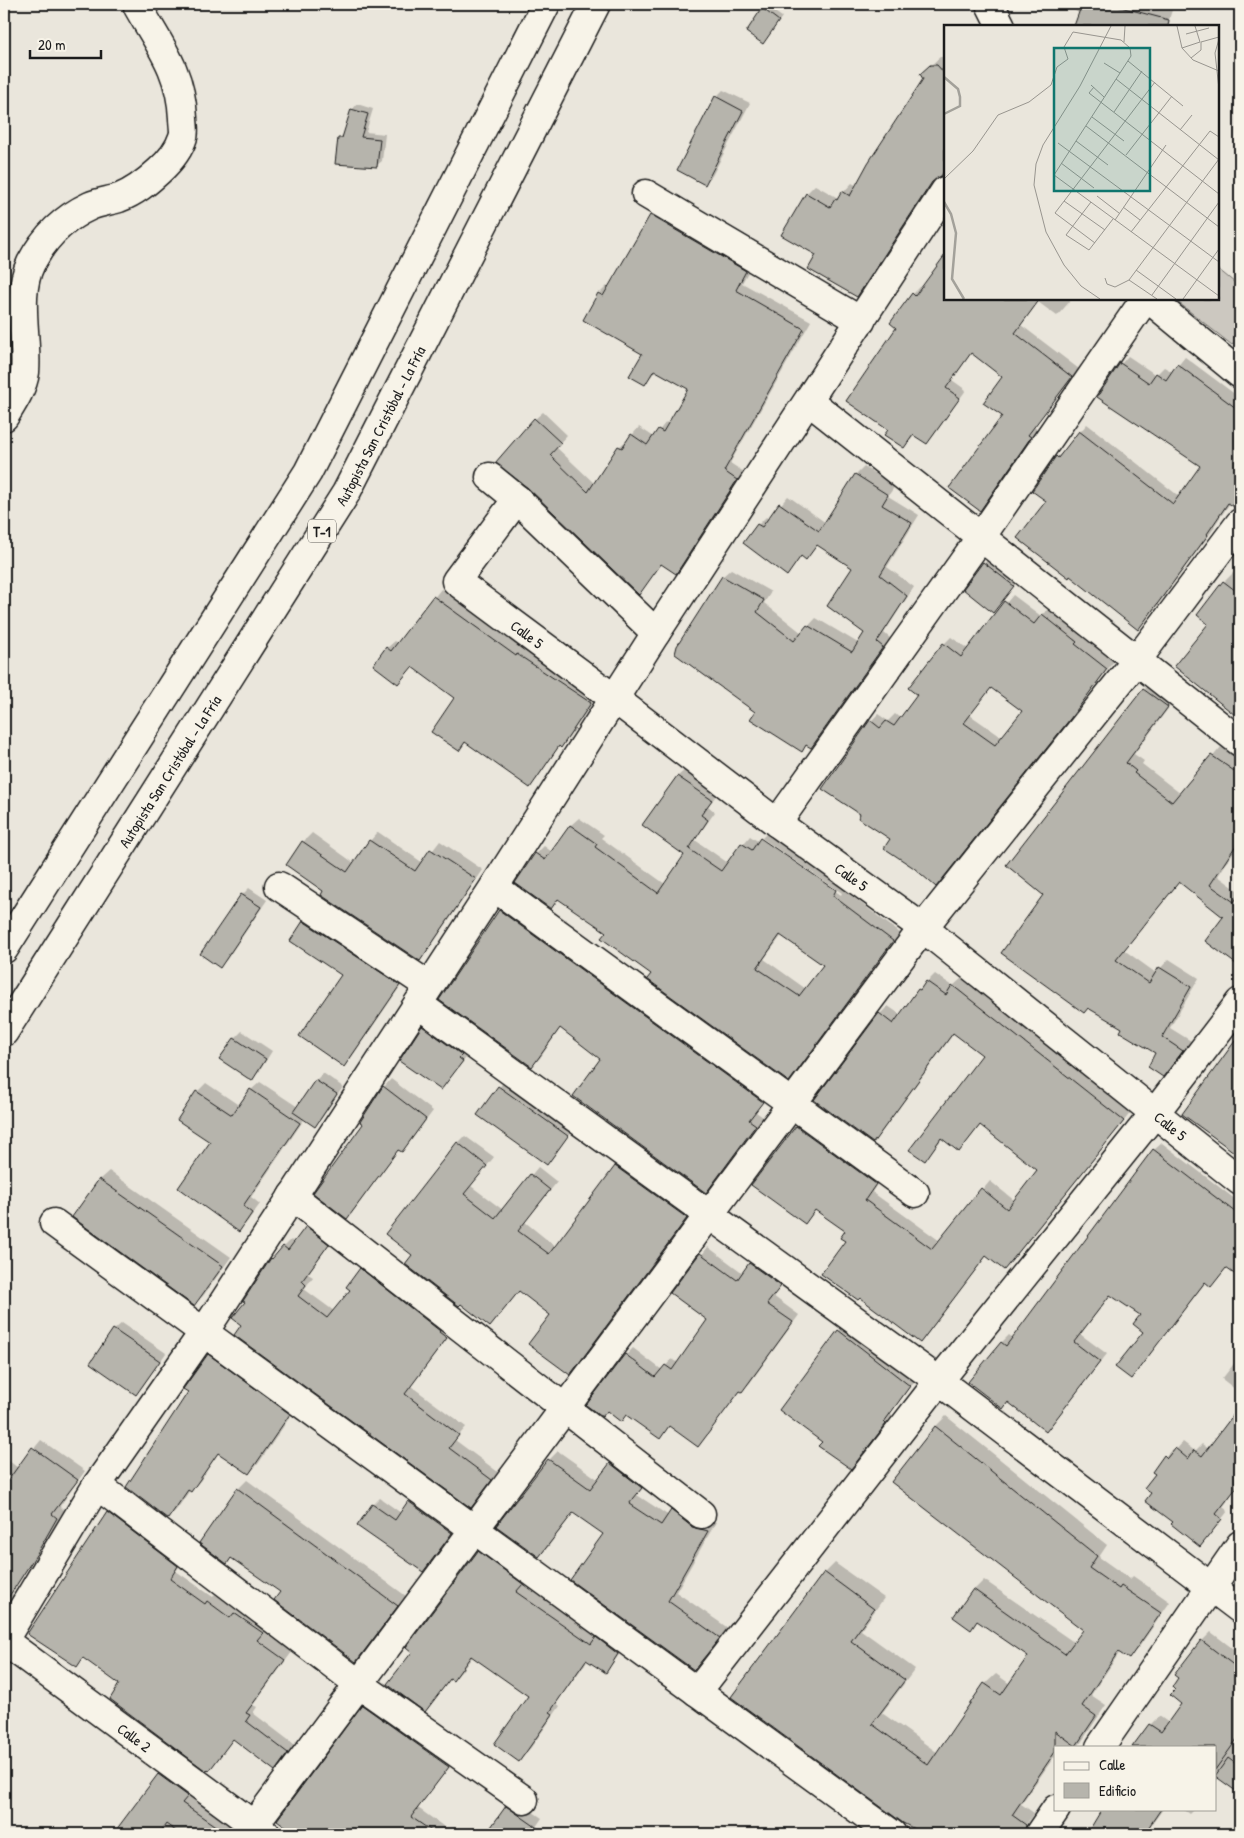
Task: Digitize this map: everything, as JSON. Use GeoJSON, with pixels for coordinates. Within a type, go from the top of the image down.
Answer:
{"type":"FeatureCollection","features":[{"type":"Feature","properties":{"kind":"main road"},"geometry":{"type":"LineString","coordinates":[[4,417],[14,403],[24,374],[23,293],[30,266],[45,240],[66,220],[90,206],[119,197],[144,185],[170,161],[184,136],[178,82],[167,55],[152,32],[138,4]]}},
{"type":"Feature","properties":{"kind":"main road"},"geometry":{"type":"LineString","coordinates":[[4,949],[308,472],[546,4]]}},
{"type":"Feature","properties":{"kind":"main road","name":"Autopista San Cristóbal - La Fría"},"geometry":{"type":"LineString","coordinates":[[4,1032],[346,493],[596,4]]}},
{"type":"Feature","properties":{"kind":"main road"},"geometry":{"type":"LineString","coordinates":[[990,4],[1000,25]]}},
{"type":"Feature","properties":{"kind":"main road"},"geometry":{"type":"LineString","coordinates":[[4,1641],[97,1484],[204,1332],[494,888],[656,633],[944,193]]}},
{"type":"Feature","properties":{"kind":"main road"},"geometry":{"type":"LineString","coordinates":[[646,194],[861,321]]}},
{"type":"Feature","properties":{"kind":"main road"},"geometry":{"type":"LineString","coordinates":[[777,824],[1146,300]]}},
{"type":"Feature","properties":{"kind":"main road"},"geometry":{"type":"LineString","coordinates":[[1148,300],[1240,374]]}},
{"type":"Feature","properties":{"kind":"main road"},"geometry":{"type":"LineString","coordinates":[[809,401],[1240,742]]}},
{"type":"Feature","properties":{"kind":"main road"},"geometry":{"type":"LineString","coordinates":[[490,477],[517,499],[656,633]]}},
{"type":"Feature","properties":{"kind":"main road","name":"Calle 5"},"geometry":{"type":"LineString","coordinates":[[517,499],[456,582],[615,699],[777,824],[923,928],[1240,1181]]}},
{"type":"Feature","properties":{"kind":"main road"},"geometry":{"type":"LineString","coordinates":[[255,1831],[359,1684],[923,928],[1137,660],[1240,523]]}},
{"type":"Feature","properties":{"kind":"main road"},"geometry":{"type":"LineString","coordinates":[[279,886],[424,995],[709,1215],[940,1381],[1240,1609]]}},
{"type":"Feature","properties":{"kind":"main road"},"geometry":{"type":"LineString","coordinates":[[494,888],[915,1193]]}},
{"type":"Feature","properties":{"kind":"main road"},"geometry":{"type":"LineString","coordinates":[[697,1692],[940,1381],[1154,1114],[1240,1002]]}},
{"type":"Feature","properties":{"kind":"main road"},"geometry":{"type":"LineString","coordinates":[[292,1196],[701,1514]]}},
{"type":"Feature","properties":{"kind":"main road"},"geometry":{"type":"LineString","coordinates":[[54,1223],[892,1834]]}},
{"type":"Feature","properties":{"kind":"main road"},"geometry":{"type":"LineString","coordinates":[[97,1484],[359,1684],[524,1800]]}},
{"type":"Feature","properties":{"kind":"main road"},"geometry":{"type":"LineString","coordinates":[[1101,1746],[1240,1545]]}},
{"type":"Feature","properties":{"kind":"main road","name":"Calle 2"},"geometry":{"type":"LineString","coordinates":[[4,1641],[255,1831]]}},
{"type":"Feature","properties":{"kind":"main road"},"geometry":{"type":"LineString","coordinates":[[1039,1834],[1055,1810]]}},
{"type":"Feature","properties":{"kind":"shaded area"},"geometry":{"type":"Polygon","coordinates":[[[1219,270],[1240,287],[1240,336],[1232,345],[1175,300],[1219,300],[1219,270]]]}},
{"type":"Feature","properties":{"kind":"building"},"geometry":{"type":"Polygon","coordinates":[[[1082,4],[1109,4],[1169,20],[1168,25],[1074,25],[1082,4]]]}},
{"type":"Feature","properties":{"kind":"building"},"geometry":{"type":"Polygon","coordinates":[[[762,8],[779,21],[763,44],[746,32],[762,8]]]}},
{"type":"Feature","properties":{"kind":"building"},"geometry":{"type":"Polygon","coordinates":[[[930,65],[937,65],[944,73],[944,172],[932,182],[857,297],[808,269],[816,255],[781,235],[806,193],[830,207],[842,191],[850,196],[868,163],[923,79],[920,74],[930,65]]]}},
{"type":"Feature","properties":{"kind":"building"},"geometry":{"type":"Polygon","coordinates":[[[715,96],[743,111],[705,185],[677,170],[715,96]]]}},
{"type":"Feature","properties":{"kind":"building"},"geometry":{"type":"Polygon","coordinates":[[[351,109],[368,114],[361,137],[380,139],[377,167],[335,164],[338,138],[342,138],[351,109]]]}},
{"type":"Feature","properties":{"kind":"building"},"geometry":{"type":"Polygon","coordinates":[[[650,215],[746,271],[736,290],[804,329],[724,471],[737,480],[676,574],[661,564],[639,595],[528,488],[495,463],[534,418],[561,443],[550,455],[588,492],[618,446],[622,448],[631,434],[647,445],[658,429],[663,432],[688,389],[654,370],[645,385],[629,376],[642,354],[583,320],[598,293],[603,296],[650,215]]]}},
{"type":"Feature","properties":{"kind":"building"},"geometry":{"type":"Polygon","coordinates":[[[944,256],[944,300],[1039,300],[1015,333],[1072,377],[1028,435],[1031,437],[980,511],[949,488],[1002,416],[983,403],[1002,377],[971,353],[946,388],[960,398],[927,444],[913,435],[904,448],[884,435],[888,430],[846,401],[896,328],[890,323],[912,293],[915,296],[944,256]]]}},
{"type":"Feature","properties":{"kind":"building"},"geometry":{"type":"Polygon","coordinates":[[[1120,363],[1149,383],[1156,373],[1166,380],[1177,364],[1240,411],[1240,508],[1236,508],[1228,503],[1208,535],[1138,630],[1070,576],[1069,578],[1017,538],[1046,501],[1032,491],[1056,456],[1058,458],[1079,431],[1173,504],[1200,466],[1097,397],[1120,363]]]}},
{"type":"Feature","properties":{"kind":"building"},"geometry":{"type":"Polygon","coordinates":[[[855,474],[888,495],[882,505],[912,523],[880,575],[907,596],[877,642],[883,647],[811,748],[806,745],[802,752],[750,719],[755,712],[675,654],[677,646],[722,576],[764,600],[757,612],[794,641],[807,625],[852,652],[864,633],[827,606],[852,568],[817,545],[806,560],[801,556],[787,576],[743,543],[757,524],[762,527],[779,503],[819,531],[855,474]]]}},
{"type":"Feature","properties":{"kind":"building"},"geometry":{"type":"Polygon","coordinates":[[[983,562],[1014,586],[993,613],[963,589],[983,562]]]}},
{"type":"Feature","properties":{"kind":"building"},"geometry":{"type":"Polygon","coordinates":[[[1223,581],[1240,594],[1240,719],[1174,666],[1208,624],[1197,615],[1223,581]]]}},
{"type":"Feature","properties":{"kind":"building"},"geometry":{"type":"Polygon","coordinates":[[[433,596],[516,656],[517,654],[591,703],[561,748],[559,746],[530,788],[465,742],[459,751],[431,732],[454,698],[412,667],[398,684],[373,665],[386,647],[391,651],[433,596]]]}},
{"type":"Feature","properties":{"kind":"building"},"geometry":{"type":"Polygon","coordinates":[[[1004,601],[1034,624],[1042,614],[1077,642],[1075,644],[1107,669],[1070,719],[936,887],[914,868],[884,848],[890,839],[858,818],[860,814],[822,789],[870,720],[880,728],[886,721],[894,726],[917,695],[908,688],[943,643],[961,657],[1004,601]],[[991,688],[964,723],[995,745],[1022,711],[991,688]]]}},
{"type":"Feature","properties":{"kind":"building"},"geometry":{"type":"Polygon","coordinates":[[[1143,689],[1168,707],[1126,763],[1136,771],[1134,773],[1172,802],[1211,755],[1240,775],[1240,839],[1210,885],[1234,902],[1240,893],[1240,967],[1205,941],[1223,917],[1179,882],[1116,960],[1149,983],[1159,967],[1191,987],[1162,1037],[1183,1051],[1163,1077],[1148,1067],[1155,1053],[1120,1032],[1122,1028],[1088,1008],[1084,1013],[1001,953],[1043,895],[1006,865],[1143,689]]]}},
{"type":"Feature","properties":{"kind":"building"},"geometry":{"type":"Polygon","coordinates":[[[677,776],[712,800],[701,815],[708,820],[689,849],[721,871],[741,843],[752,850],[760,838],[836,890],[833,896],[893,941],[789,1082],[647,979],[651,974],[601,938],[606,932],[558,899],[551,909],[515,883],[535,853],[545,860],[570,825],[597,844],[595,847],[658,893],[684,855],[642,825],[677,776]],[[780,935],[757,968],[799,996],[823,965],[780,935]]]}},
{"type":"Feature","properties":{"kind":"building"},"geometry":{"type":"Polygon","coordinates":[[[369,840],[415,871],[430,849],[476,879],[420,961],[321,895],[323,891],[286,865],[302,841],[347,872],[369,840]]]}},
{"type":"Feature","properties":{"kind":"building"},"geometry":{"type":"Polygon","coordinates":[[[241,894],[261,907],[220,968],[200,954],[241,894]]]}},
{"type":"Feature","properties":{"kind":"building"},"geometry":{"type":"Polygon","coordinates":[[[499,910],[763,1102],[749,1120],[756,1125],[706,1193],[573,1096],[600,1059],[560,1028],[532,1067],[439,1000],[499,910]]]}},
{"type":"Feature","properties":{"kind":"building"},"geometry":{"type":"Polygon","coordinates":[[[303,921],[400,985],[344,1067],[299,1036],[341,975],[290,941],[303,921]]]}},
{"type":"Feature","properties":{"kind":"building"},"geometry":{"type":"Polygon","coordinates":[[[926,981],[946,995],[952,985],[1124,1121],[1004,1270],[986,1256],[920,1343],[860,1298],[858,1300],[821,1274],[845,1241],[840,1238],[845,1231],[815,1210],[805,1224],[751,1185],[796,1126],[876,1184],[865,1200],[932,1249],[981,1188],[1007,1209],[1037,1170],[980,1125],[959,1152],[941,1138],[925,1161],[909,1150],[982,1055],[953,1033],[873,1143],[814,1100],[879,1013],[893,1024],[926,981]]]}},
{"type":"Feature","properties":{"kind":"building"},"geometry":{"type":"Polygon","coordinates":[[[422,1026],[462,1055],[459,1058],[463,1061],[441,1090],[399,1061],[422,1026]]]}},
{"type":"Feature","properties":{"kind":"building"},"geometry":{"type":"Polygon","coordinates":[[[1240,1034],[1240,1137],[1234,1152],[1182,1114],[1240,1034]]]}},
{"type":"Feature","properties":{"kind":"building"},"geometry":{"type":"Polygon","coordinates":[[[234,1038],[266,1059],[252,1081],[219,1059],[234,1038]]]}},
{"type":"Feature","properties":{"kind":"building"},"geometry":{"type":"Polygon","coordinates":[[[315,1080],[337,1094],[315,1127],[293,1112],[315,1080]]]}},
{"type":"Feature","properties":{"kind":"building"},"geometry":{"type":"Polygon","coordinates":[[[383,1086],[426,1119],[402,1152],[398,1150],[347,1219],[313,1193],[363,1124],[360,1122],[383,1086]]]}},
{"type":"Feature","properties":{"kind":"building"},"geometry":{"type":"Polygon","coordinates":[[[498,1086],[568,1136],[547,1165],[477,1115],[498,1086]]]}},
{"type":"Feature","properties":{"kind":"building"},"geometry":{"type":"Polygon","coordinates":[[[250,1089],[300,1123],[243,1206],[252,1213],[239,1232],[178,1188],[210,1142],[177,1120],[196,1091],[232,1115],[250,1089]]]}},
{"type":"Feature","properties":{"kind":"building"},"geometry":{"type":"Polygon","coordinates":[[[457,1142],[487,1166],[464,1194],[495,1218],[530,1174],[550,1190],[518,1231],[549,1254],[615,1166],[687,1218],[570,1375],[528,1344],[550,1315],[519,1291],[490,1327],[461,1304],[459,1306],[405,1264],[412,1255],[385,1234],[457,1142]]]}},
{"type":"Feature","properties":{"kind":"building"},"geometry":{"type":"Polygon","coordinates":[[[1153,1149],[1240,1216],[1240,1278],[1226,1268],[1211,1287],[1205,1282],[1131,1379],[1115,1367],[1143,1332],[1133,1324],[1140,1315],[1110,1295],[1074,1342],[1100,1362],[1046,1432],[1008,1402],[1003,1409],[968,1382],[1001,1342],[1006,1346],[1153,1149]]]}},
{"type":"Feature","properties":{"kind":"building"},"geometry":{"type":"Polygon","coordinates":[[[99,1179],[223,1266],[194,1306],[72,1217],[99,1179]]]}},
{"type":"Feature","properties":{"kind":"building"},"geometry":{"type":"Polygon","coordinates":[[[306,1226],[329,1244],[302,1281],[306,1285],[298,1296],[327,1318],[350,1290],[346,1287],[360,1268],[447,1338],[405,1394],[459,1435],[449,1448],[492,1480],[471,1508],[234,1335],[241,1325],[232,1318],[245,1302],[243,1301],[271,1258],[283,1246],[288,1250],[306,1226]]]}},
{"type":"Feature","properties":{"kind":"building"},"geometry":{"type":"Polygon","coordinates":[[[700,1253],[737,1280],[749,1263],[781,1286],[767,1304],[793,1322],[742,1392],[740,1391],[698,1447],[669,1426],[660,1439],[626,1415],[621,1422],[607,1411],[602,1417],[586,1405],[625,1354],[655,1377],[665,1365],[672,1370],[707,1320],[670,1293],[700,1253]]]}},
{"type":"Feature","properties":{"kind":"building"},"geometry":{"type":"Polygon","coordinates":[[[113,1329],[160,1361],[136,1395],[90,1363],[113,1329]]]}},
{"type":"Feature","properties":{"kind":"building"},"geometry":{"type":"Polygon","coordinates":[[[838,1330],[910,1386],[884,1422],[886,1424],[851,1469],[818,1446],[822,1442],[779,1410],[838,1330]]]}},
{"type":"Feature","properties":{"kind":"building"},"geometry":{"type":"Polygon","coordinates":[[[208,1354],[290,1414],[249,1474],[218,1453],[191,1492],[188,1490],[168,1519],[126,1487],[188,1392],[183,1389],[208,1354]]]}},
{"type":"Feature","properties":{"kind":"building"},"geometry":{"type":"Polygon","coordinates":[[[1240,1406],[1240,1483],[1216,1514],[1222,1519],[1200,1547],[1171,1524],[1173,1522],[1145,1501],[1151,1493],[1144,1488],[1155,1474],[1152,1472],[1164,1455],[1167,1458],[1175,1448],[1188,1459],[1194,1450],[1202,1456],[1240,1406]]]}},
{"type":"Feature","properties":{"kind":"building"},"geometry":{"type":"Polygon","coordinates":[[[935,1426],[1097,1556],[1089,1568],[1119,1589],[1121,1586],[1161,1613],[1129,1659],[1118,1652],[1082,1706],[1096,1716],[1076,1746],[1055,1731],[1054,1753],[1012,1815],[1026,1825],[1024,1834],[924,1834],[903,1823],[731,1697],[824,1572],[874,1609],[851,1641],[905,1680],[872,1724],[928,1765],[984,1683],[1001,1695],[1028,1656],[977,1621],[971,1630],[953,1617],[973,1589],[1065,1654],[1083,1630],[891,1482],[935,1426]]]}},
{"type":"Feature","properties":{"kind":"building"},"geometry":{"type":"Polygon","coordinates":[[[32,1447],[78,1480],[52,1514],[57,1518],[36,1555],[4,1604],[4,1486],[32,1447]]]}},
{"type":"Feature","properties":{"kind":"building"},"geometry":{"type":"Polygon","coordinates":[[[548,1459],[590,1489],[610,1463],[642,1488],[629,1504],[661,1525],[671,1510],[692,1527],[708,1531],[668,1601],[720,1638],[694,1670],[570,1580],[603,1534],[573,1513],[539,1557],[496,1526],[548,1459]]]}},
{"type":"Feature","properties":{"kind":"building"},"geometry":{"type":"Polygon","coordinates":[[[237,1488],[398,1606],[356,1662],[274,1600],[280,1592],[231,1558],[227,1564],[199,1543],[237,1488]]]}},
{"type":"Feature","properties":{"kind":"building"},"geometry":{"type":"Polygon","coordinates":[[[408,1501],[452,1533],[423,1572],[357,1526],[372,1504],[395,1520],[408,1501]]]}},
{"type":"Feature","properties":{"kind":"building"},"geometry":{"type":"Polygon","coordinates":[[[107,1512],[178,1566],[170,1579],[205,1604],[207,1601],[230,1618],[234,1613],[263,1633],[257,1640],[285,1660],[246,1713],[250,1715],[246,1721],[288,1753],[275,1771],[233,1739],[209,1771],[207,1769],[206,1771],[110,1699],[119,1684],[83,1658],[77,1667],[27,1634],[107,1512]]]}},
{"type":"Feature","properties":{"kind":"building"},"geometry":{"type":"Polygon","coordinates":[[[478,1551],[523,1584],[516,1592],[591,1644],[596,1637],[618,1654],[606,1673],[586,1660],[550,1712],[553,1714],[519,1762],[494,1744],[528,1696],[471,1656],[453,1681],[450,1679],[425,1712],[387,1684],[412,1652],[406,1647],[478,1551]]]}},
{"type":"Feature","properties":{"kind":"building"},"geometry":{"type":"Polygon","coordinates":[[[1201,1640],[1240,1670],[1240,1735],[1216,1769],[1216,1746],[1133,1746],[1149,1724],[1161,1732],[1181,1704],[1170,1695],[1175,1690],[1172,1687],[1178,1678],[1174,1675],[1201,1640]]]}},
{"type":"Feature","properties":{"kind":"building"},"geometry":{"type":"Polygon","coordinates":[[[362,1705],[449,1767],[411,1817],[436,1834],[296,1834],[277,1820],[362,1705]]]}},
{"type":"Feature","properties":{"kind":"building"},"geometry":{"type":"Polygon","coordinates":[[[1228,1758],[1240,1767],[1240,1794],[1216,1777],[1228,1758]]]}},
{"type":"Feature","properties":{"kind":"building"},"geometry":{"type":"Polygon","coordinates":[[[158,1774],[188,1796],[182,1803],[227,1834],[180,1834],[166,1824],[159,1834],[113,1834],[158,1774]]]}},
{"type":"Feature","properties":{"kind":"building"},"geometry":{"type":"Polygon","coordinates":[[[506,1806],[546,1834],[486,1834],[506,1806]]]}},
{"type":"Feature","properties":{"kind":"building"},"geometry":{"type":"Polygon","coordinates":[[[1101,1810],[1160,1810],[1144,1834],[1087,1834],[1101,1810]]]}}]}
